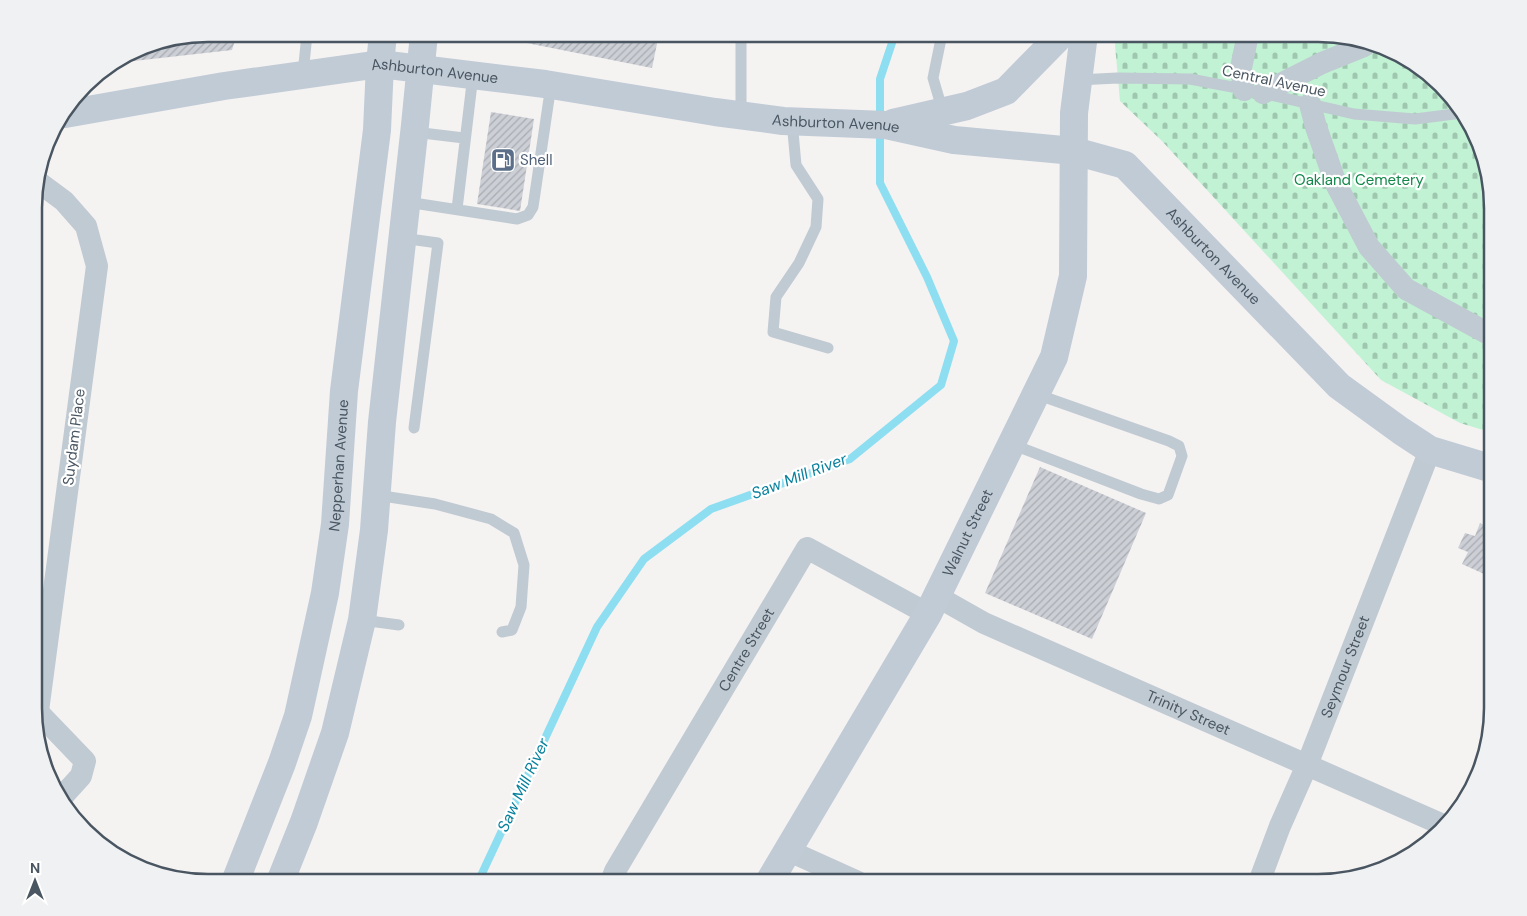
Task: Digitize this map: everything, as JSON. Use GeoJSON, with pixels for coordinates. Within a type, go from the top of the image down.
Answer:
{"type":"FeatureCollection","features":[{"type":"Feature","properties":{"kind":"main road"},"geometry":{"type":"LineString","coordinates":[[886,125],[968,106],[1006,91],[1054,42]]}},
{"type":"Feature","properties":{"kind":"main road","name":"Walnut Street"},"geometry":{"type":"LineString","coordinates":[[774,873],[933,605],[1054,357],[1073,276],[1074,113],[1083,42]]}},
{"type":"Feature","properties":{"kind":"main road","name":"Nepperhan Avenue"},"geometry":{"type":"LineString","coordinates":[[238,874],[282,763],[298,716],[325,593],[334,524],[344,391],[377,130],[382,43]]}},
{"type":"Feature","properties":{"kind":"main road"},"geometry":{"type":"LineString","coordinates":[[283,874],[304,822],[334,733],[362,620],[374,530],[382,422],[423,43]]}},
{"type":"Feature","properties":{"kind":"main road","name":"Ashburton Avenue"},"geometry":{"type":"LineString","coordinates":[[74,112],[224,86],[380,64],[552,85],[741,115],[792,121],[886,125],[954,140],[1074,151],[1125,165],[1339,386],[1430,450],[1484,466]]}},
{"type":"Feature","properties":{"kind":"street"},"geometry":{"type":"LineString","coordinates":[[1246,42],[1241,68],[1253,91],[1360,48]]}},
{"type":"Feature","properties":{"kind":"street"},"geometry":{"type":"LineString","coordinates":[[1310,104],[1336,184],[1369,247],[1406,289],[1484,329]]}},
{"type":"Feature","properties":{"kind":"street","name":"Suydam Place"},"geometry":{"type":"LineString","coordinates":[[42,673],[97,266],[86,226],[64,201],[44,186]]}},
{"type":"Feature","properties":{"kind":"street","name":"Seymour Street"},"geometry":{"type":"LineString","coordinates":[[1262,873],[1430,450]]}},
{"type":"Feature","properties":{"kind":"street","name":"Centre Street"},"geometry":{"type":"LineString","coordinates":[[615,874],[807,548],[933,605]]}},
{"type":"Feature","properties":{"kind":"street","name":"Trinity Street"},"geometry":{"type":"LineString","coordinates":[[933,605],[984,623],[1438,823]]}},
{"type":"Feature","properties":{"kind":"street"},"geometry":{"type":"LineString","coordinates":[[43,716],[85,761],[81,776],[66,792]]}},
{"type":"Feature","properties":{"kind":"street"},"geometry":{"type":"LineString","coordinates":[[787,850],[839,873]]}},
{"type":"Feature","properties":{"kind":"lane"},"geometry":{"type":"LineString","coordinates":[[940,42],[932,78],[943,112]]}},
{"type":"Feature","properties":{"kind":"lane"},"geometry":{"type":"LineString","coordinates":[[303,75],[306,43]]}},
{"type":"Feature","properties":{"kind":"lane"},"geometry":{"type":"LineString","coordinates":[[741,43],[741,115]]}},
{"type":"Feature","properties":{"kind":"lane"},"geometry":{"type":"LineString","coordinates":[[456,208],[473,75]]}},
{"type":"Feature","properties":{"kind":"lane","name":"Central Avenue"},"geometry":{"type":"LineString","coordinates":[[1078,80],[1117,78],[1190,79],[1354,114],[1415,119],[1455,115]]}},
{"type":"Feature","properties":{"kind":"lane"},"geometry":{"type":"LineString","coordinates":[[406,202],[517,218],[528,215],[533,207],[552,85]]}},
{"type":"Feature","properties":{"kind":"lane"},"geometry":{"type":"LineString","coordinates":[[792,121],[796,165],[818,199],[816,227],[799,263],[776,297],[774,332],[828,348]]}},
{"type":"Feature","properties":{"kind":"lane"},"geometry":{"type":"LineString","coordinates":[[414,132],[464,138]]}},
{"type":"Feature","properties":{"kind":"lane"},"geometry":{"type":"LineString","coordinates":[[402,238],[438,242],[414,428]]}},
{"type":"Feature","properties":{"kind":"lane"},"geometry":{"type":"LineString","coordinates":[[1011,444],[1141,494],[1159,499],[1168,495],[1182,456],[1179,446],[1036,394]]}},
{"type":"Feature","properties":{"kind":"lane"},"geometry":{"type":"LineString","coordinates":[[376,496],[435,504],[491,519],[514,533],[524,565],[521,607],[512,630],[502,632]]}},
{"type":"Feature","properties":{"kind":"lane"},"geometry":{"type":"LineString","coordinates":[[362,620],[399,625]]}},
{"type":"Feature","properties":{"kind":"green space","name":"Oakland Cemetery"},"geometry":{"type":"Polygon","coordinates":[[[1116,42],[1318,42],[1340,44],[1382,55],[1419,77],[1436,91],[1462,126],[1472,145],[1481,176],[1484,198],[1484,430],[1460,423],[1381,380],[1162,141],[1120,101],[1116,42]]]}},
{"type":"Feature","properties":{"kind":"building"},"geometry":{"type":"Polygon","coordinates":[[[198,43],[234,43],[232,50],[133,61],[155,51],[198,43]]]}},
{"type":"Feature","properties":{"kind":"building"},"geometry":{"type":"Polygon","coordinates":[[[526,43],[657,43],[652,68],[526,43]]]}},
{"type":"Feature","properties":{"kind":"building"},"geometry":{"type":"Polygon","coordinates":[[[491,112],[534,119],[520,211],[477,204],[491,112]]]}},
{"type":"Feature","properties":{"kind":"building"},"geometry":{"type":"Polygon","coordinates":[[[1040,467],[1146,513],[1092,639],[985,593],[1040,467]]]}},
{"type":"Feature","properties":{"kind":"building"},"geometry":{"type":"Polygon","coordinates":[[[1480,523],[1484,525],[1484,574],[1462,564],[1468,552],[1458,548],[1465,533],[1475,536],[1480,523]]]}},
{"type":"Feature","properties":{"kind":"waterway","name":"Saw Mill River"},"geometry":{"type":"LineString","coordinates":[[482,874],[597,627],[644,559],[711,509],[850,459],[941,385],[954,341],[927,277],[880,183],[880,79],[892,42]]}},
{"type":"Feature","properties":{"kind":"place","name":"Shell"},"geometry":{"type":"Point","coordinates":[503,160]}}]}
